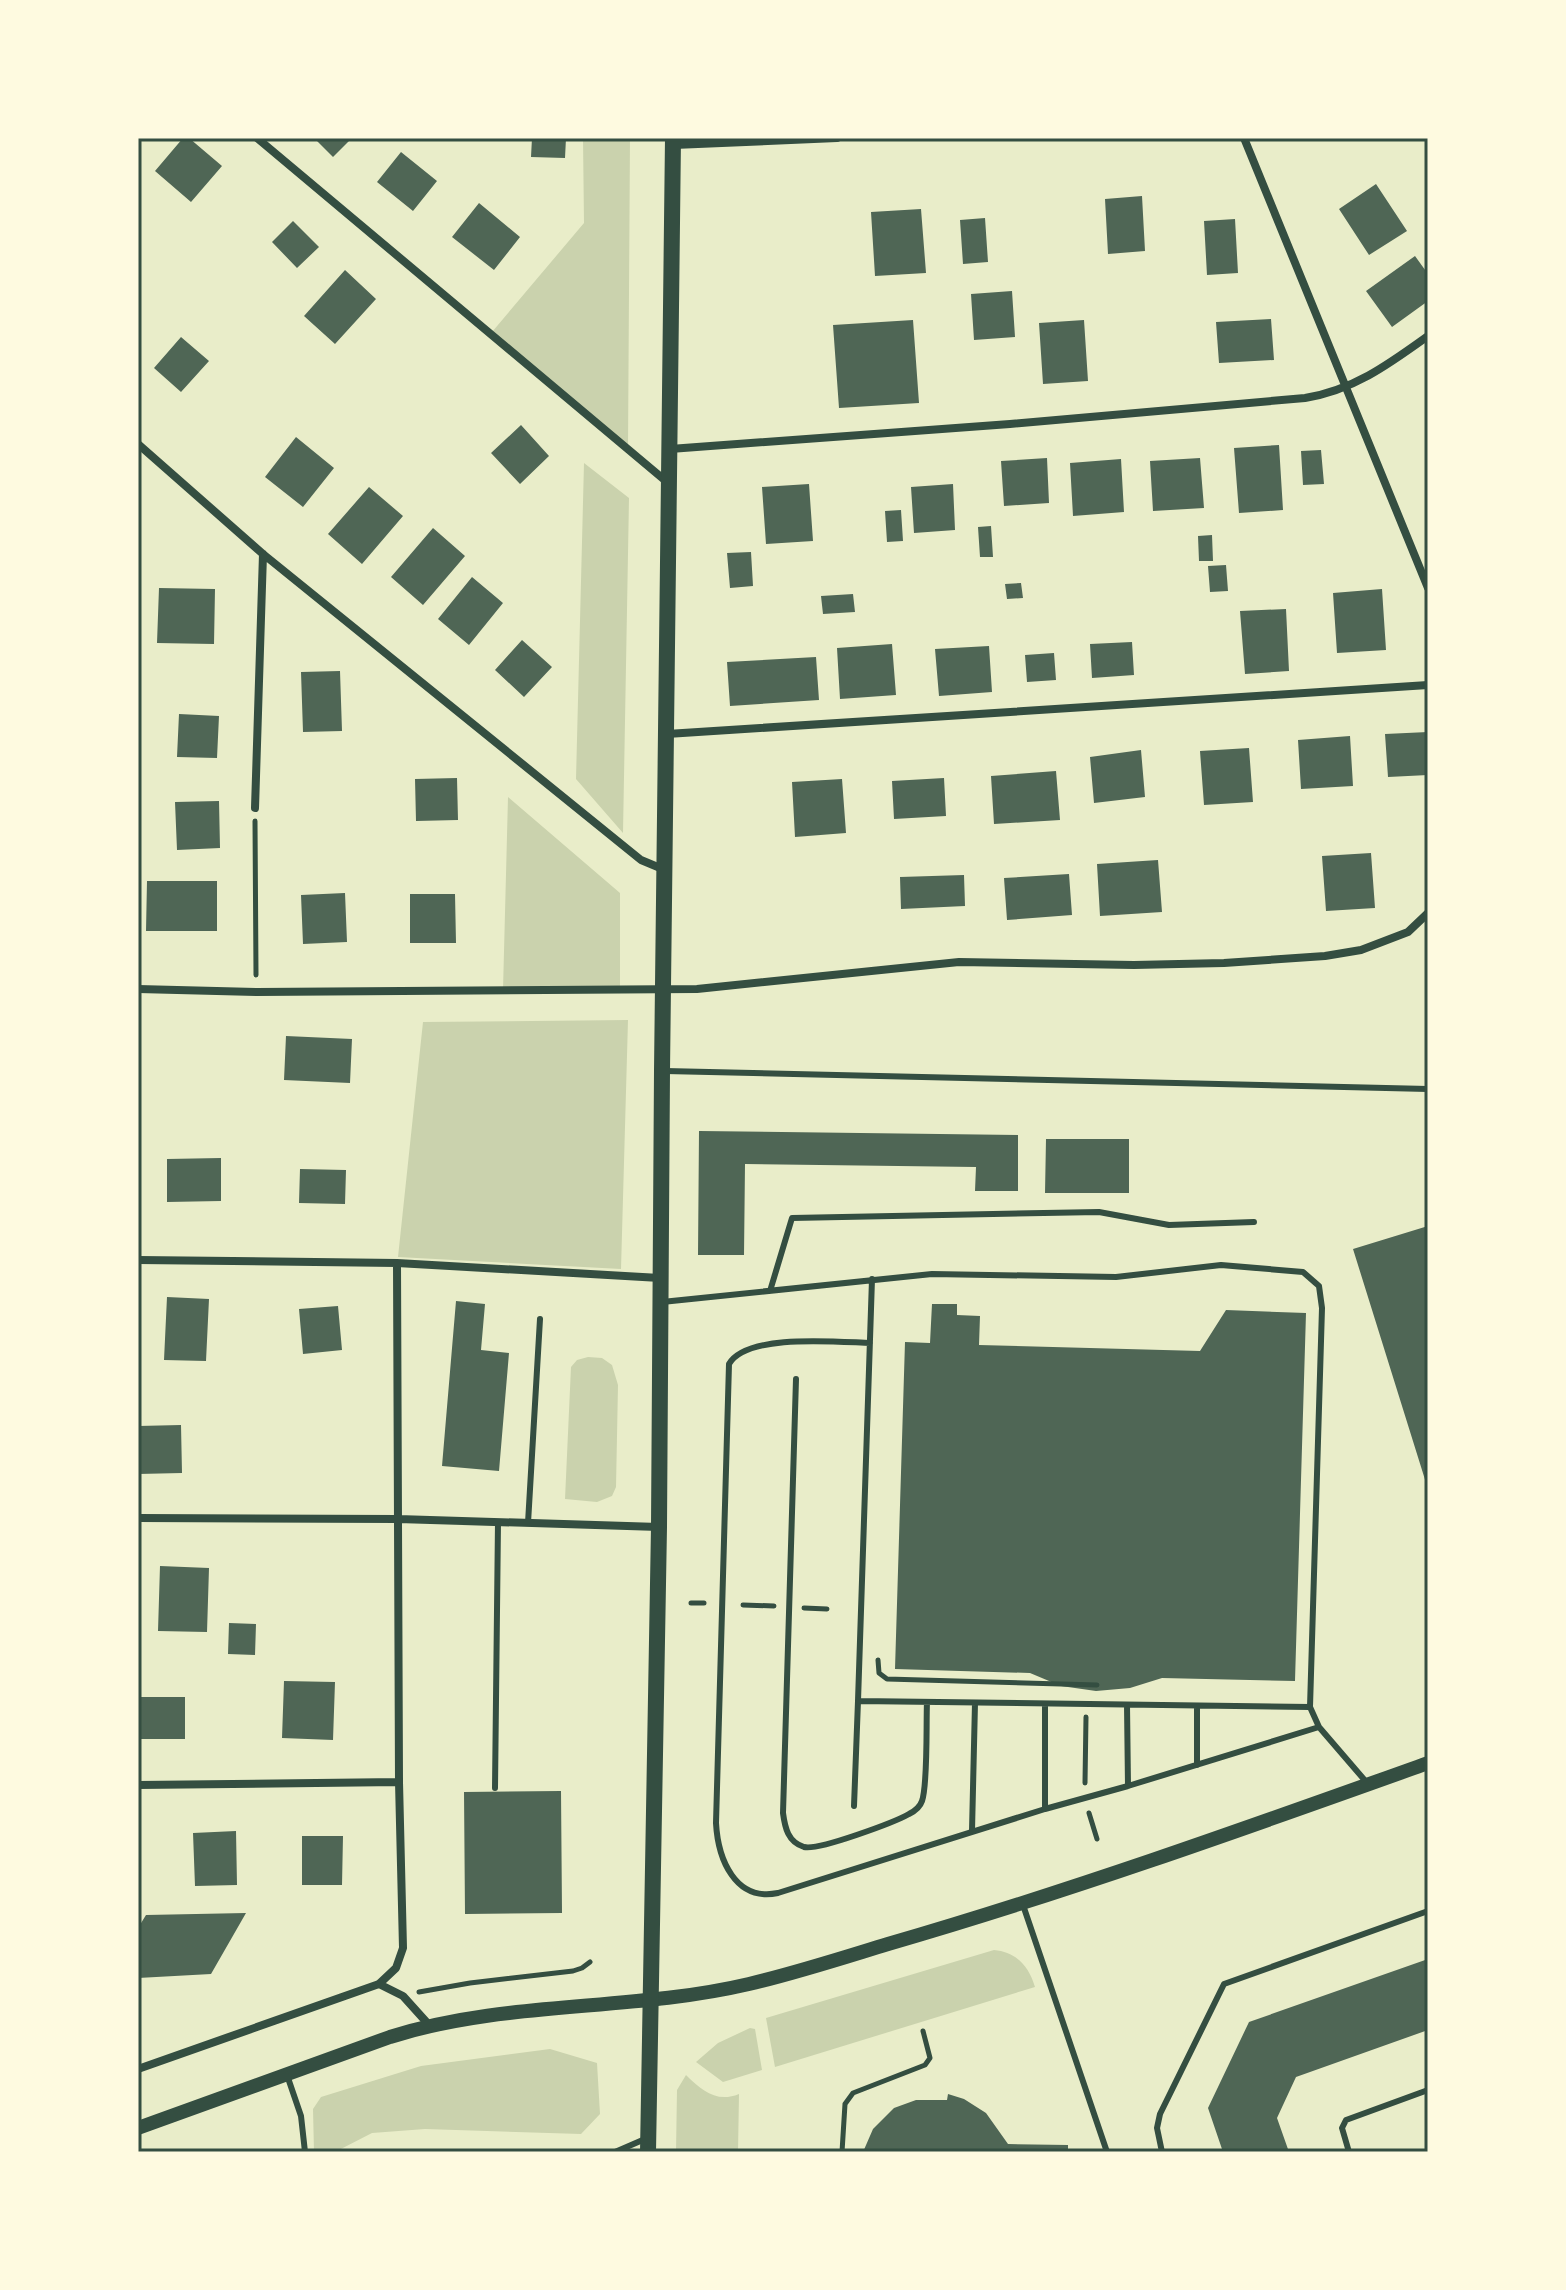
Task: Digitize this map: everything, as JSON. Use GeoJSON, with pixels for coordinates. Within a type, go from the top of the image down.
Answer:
{"type":"FeatureCollection","features":[{"type":"Feature","properties":{"kind":"main road"},"geometry":{"type":"LineString","coordinates":[[648,2145],[659,1527],[673,142]]}},
{"type":"Feature","properties":{"kind":"street"},"geometry":{"type":"LineString","coordinates":[[257,138],[669,483]]}},
{"type":"Feature","properties":{"kind":"street"},"geometry":{"type":"LineString","coordinates":[[673,142],[837,138]]}},
{"type":"Feature","properties":{"kind":"street"},"geometry":{"type":"LineString","coordinates":[[1244,138],[1428,588]]}},
{"type":"Feature","properties":{"kind":"street"},"geometry":{"type":"LineString","coordinates":[[670,449],[1318,396],[1348,387],[1379,371],[1428,336]]}},
{"type":"Feature","properties":{"kind":"street"},"geometry":{"type":"LineString","coordinates":[[138,444],[263,554],[641,860],[665,870]]}},
{"type":"Feature","properties":{"kind":"street"},"geometry":{"type":"LineString","coordinates":[[255,808],[263,554]]}},
{"type":"Feature","properties":{"kind":"street"},"geometry":{"type":"LineString","coordinates":[[667,734],[1428,685]]}},
{"type":"Feature","properties":{"kind":"street"},"geometry":{"type":"LineString","coordinates":[[138,989],[257,992],[716,988],[959,962],[1146,965],[1325,956],[1361,950],[1393,940],[1408,932],[1428,913]]}},
{"type":"Feature","properties":{"kind":"street"},"geometry":{"type":"LineString","coordinates":[[138,1260],[397,1263],[661,1278]]}},
{"type":"Feature","properties":{"kind":"street"},"geometry":{"type":"LineString","coordinates":[[138,2069],[379,1984],[396,1968],[403,1948],[399,1782],[397,1263]]}},
{"type":"Feature","properties":{"kind":"street"},"geometry":{"type":"LineString","coordinates":[[138,1518],[398,1519],[659,1527]]}},
{"type":"Feature","properties":{"kind":"street"},"geometry":{"type":"LineString","coordinates":[[138,2128],[390,2037],[430,2026],[510,2013],[651,2001],[753,1983],[1023,1905],[1428,1763]]}},
{"type":"Feature","properties":{"kind":"street"},"geometry":{"type":"LineString","coordinates":[[138,1785],[399,1782]]}},
{"type":"Feature","properties":{"kind":"street"},"geometry":{"type":"LineString","coordinates":[[379,1984],[403,1996],[430,2026]]}},
{"type":"Feature","properties":{"kind":"lane"},"geometry":{"type":"LineString","coordinates":[[662,1071],[1428,1089]]}},
{"type":"Feature","properties":{"kind":"lane"},"geometry":{"type":"LineString","coordinates":[[770,1291],[792,1218],[1099,1212],[1169,1225],[1254,1222]]}},
{"type":"Feature","properties":{"kind":"lane"},"geometry":{"type":"LineString","coordinates":[[661,1302],[954,1273],[1116,1277],[1213,1265],[1292,1269],[1312,1277],[1319,1286],[1322,1308],[1310,1707],[1319,1727],[1368,1784]]}},
{"type":"Feature","properties":{"kind":"lane"},"geometry":{"type":"LineString","coordinates":[[854,1806],[872,1279]]}},
{"type":"Feature","properties":{"kind":"lane"},"geometry":{"type":"LineString","coordinates":[[528,1523],[540,1319]]}},
{"type":"Feature","properties":{"kind":"lane"},"geometry":{"type":"LineString","coordinates":[[870,1343],[783,1343],[744,1351],[729,1364],[717,1792],[719,1849],[741,1886],[749,1892],[767,1895],[1319,1727]]}},
{"type":"Feature","properties":{"kind":"lane"},"geometry":{"type":"LineString","coordinates":[[796,1379],[783,1813],[784,1824],[793,1841],[801,1846],[818,1847],[903,1817],[918,1808],[924,1791],[927,1702]]}},
{"type":"Feature","properties":{"kind":"lane"},"geometry":{"type":"LineString","coordinates":[[495,1788],[498,1522]]}},
{"type":"Feature","properties":{"kind":"lane"},"geometry":{"type":"LineString","coordinates":[[858,1701],[1310,1707]]}},
{"type":"Feature","properties":{"kind":"lane"},"geometry":{"type":"LineString","coordinates":[[972,1831],[975,1703]]}},
{"type":"Feature","properties":{"kind":"lane"},"geometry":{"type":"LineString","coordinates":[[1045,1704],[1045,1809]]}},
{"type":"Feature","properties":{"kind":"lane"},"geometry":{"type":"LineString","coordinates":[[1127,1705],[1128,1786]]}},
{"type":"Feature","properties":{"kind":"lane"},"geometry":{"type":"LineString","coordinates":[[1197,1706],[1197,1765]]}},
{"type":"Feature","properties":{"kind":"lane"},"geometry":{"type":"LineString","coordinates":[[1023,1905],[1107,2152]]}},
{"type":"Feature","properties":{"kind":"lane"},"geometry":{"type":"LineString","coordinates":[[1162,2152],[1157,2128],[1160,2114],[1224,1984],[1428,1911]]}},
{"type":"Feature","properties":{"kind":"lane"},"geometry":{"type":"LineString","coordinates":[[287,2075],[301,2116],[305,2152]]}},
{"type":"Feature","properties":{"kind":"lane"},"geometry":{"type":"LineString","coordinates":[[1349,2152],[1342,2128],[1346,2120],[1428,2090]]}},
{"type":"Feature","properties":{"kind":"lane"},"geometry":{"type":"LineString","coordinates":[[615,2152],[648,2145]]}},
{"type":"Feature","properties":{"kind":"path"},"geometry":{"type":"LineString","coordinates":[[255,808],[257,992]]}},
{"type":"Feature","properties":{"kind":"path"},"geometry":{"type":"LineString","coordinates":[[691,1603],[704,1603]]}},
{"type":"Feature","properties":{"kind":"path"},"geometry":{"type":"LineString","coordinates":[[879,1653],[879,1673],[887,1679],[1102,1685]]}},
{"type":"Feature","properties":{"kind":"path"},"geometry":{"type":"LineString","coordinates":[[1085,1784],[1086,1716]]}},
{"type":"Feature","properties":{"kind":"path"},"geometry":{"type":"LineString","coordinates":[[1087,1808],[1097,1839]]}},
{"type":"Feature","properties":{"kind":"path"},"geometry":{"type":"LineString","coordinates":[[403,1996],[470,1983],[573,1971],[590,1962]]}},
{"type":"Feature","properties":{"kind":"path"},"geometry":{"type":"LineString","coordinates":[[842,2152],[845,2104],[849,2095],[925,2065],[930,2058],[923,2031]]}},
{"type":"Feature","properties":{"kind":"green space"},"geometry":{"type":"Polygon","coordinates":[[[583,138],[630,138],[628,447],[492,332],[584,223],[583,138]]]}},
{"type":"Feature","properties":{"kind":"green space"},"geometry":{"type":"Polygon","coordinates":[[[584,463],[629,498],[623,833],[576,779],[584,463]]]}},
{"type":"Feature","properties":{"kind":"green space"},"geometry":{"type":"Polygon","coordinates":[[[508,797],[620,893],[620,991],[503,990],[508,797]]]}},
{"type":"Feature","properties":{"kind":"green space"},"geometry":{"type":"Polygon","coordinates":[[[628,1020],[621,1269],[398,1257],[423,1022],[628,1020]]]}},
{"type":"Feature","properties":{"kind":"green space"},"geometry":{"type":"Polygon","coordinates":[[[602,1358],[612,1365],[618,1385],[616,1487],[612,1496],[597,1502],[565,1499],[571,1367],[577,1360],[602,1358]]]}},
{"type":"Feature","properties":{"kind":"green space"},"geometry":{"type":"Polygon","coordinates":[[[994,1950],[1020,1961],[1035,1987],[775,2067],[766,2018],[994,1950]]]}},
{"type":"Feature","properties":{"kind":"green space"},"geometry":{"type":"Polygon","coordinates":[[[750,2028],[755,2029],[762,2070],[723,2082],[696,2062],[718,2043],[750,2028]]]}},
{"type":"Feature","properties":{"kind":"green space"},"geometry":{"type":"Polygon","coordinates":[[[550,2049],[597,2063],[600,2114],[581,2134],[425,2129],[372,2133],[335,2152],[314,2152],[313,2109],[321,2097],[421,2066],[550,2049]]]}},
{"type":"Feature","properties":{"kind":"green space"},"geometry":{"type":"Polygon","coordinates":[[[686,2075],[710,2094],[724,2097],[739,2094],[738,2152],[676,2152],[677,2090],[686,2075]]]}},
{"type":"Feature","properties":{"kind":"building"},"geometry":{"type":"Polygon","coordinates":[[[183,138],[189,138],[222,166],[191,202],[155,171],[183,138]]]}},
{"type":"Feature","properties":{"kind":"building"},"geometry":{"type":"Polygon","coordinates":[[[314,138],[352,138],[333,157],[314,138]]]}},
{"type":"Feature","properties":{"kind":"building"},"geometry":{"type":"Polygon","coordinates":[[[532,138],[566,138],[565,158],[531,157],[532,138]]]}},
{"type":"Feature","properties":{"kind":"building"},"geometry":{"type":"Polygon","coordinates":[[[401,152],[437,181],[413,211],[377,182],[401,152]]]}},
{"type":"Feature","properties":{"kind":"building"},"geometry":{"type":"Polygon","coordinates":[[[1376,184],[1407,231],[1369,255],[1339,209],[1376,184]]]}},
{"type":"Feature","properties":{"kind":"building"},"geometry":{"type":"Polygon","coordinates":[[[1142,196],[1145,251],[1108,254],[1105,199],[1142,196]]]}},
{"type":"Feature","properties":{"kind":"building"},"geometry":{"type":"Polygon","coordinates":[[[479,203],[520,237],[494,270],[452,237],[479,203]]]}},
{"type":"Feature","properties":{"kind":"building"},"geometry":{"type":"Polygon","coordinates":[[[921,209],[926,273],[875,276],[871,212],[921,209]]]}},
{"type":"Feature","properties":{"kind":"building"},"geometry":{"type":"Polygon","coordinates":[[[985,218],[988,262],[963,264],[960,220],[985,218]]]}},
{"type":"Feature","properties":{"kind":"building"},"geometry":{"type":"Polygon","coordinates":[[[1235,219],[1238,273],[1207,275],[1204,221],[1235,219]]]}},
{"type":"Feature","properties":{"kind":"building"},"geometry":{"type":"Polygon","coordinates":[[[293,221],[319,247],[297,268],[272,242],[293,221]]]}},
{"type":"Feature","properties":{"kind":"building"},"geometry":{"type":"Polygon","coordinates":[[[1415,256],[1428,274],[1428,301],[1392,327],[1366,291],[1415,256]]]}},
{"type":"Feature","properties":{"kind":"building"},"geometry":{"type":"Polygon","coordinates":[[[345,270],[376,299],[335,344],[304,316],[345,270]]]}},
{"type":"Feature","properties":{"kind":"building"},"geometry":{"type":"Polygon","coordinates":[[[1012,291],[1015,337],[974,340],[971,294],[1012,291]]]}},
{"type":"Feature","properties":{"kind":"building"},"geometry":{"type":"Polygon","coordinates":[[[1271,319],[1274,360],[1219,363],[1216,322],[1271,319]]]}},
{"type":"Feature","properties":{"kind":"building"},"geometry":{"type":"Polygon","coordinates":[[[913,320],[919,403],[839,408],[833,325],[913,320]]]}},
{"type":"Feature","properties":{"kind":"building"},"geometry":{"type":"Polygon","coordinates":[[[1084,320],[1088,381],[1043,384],[1039,323],[1084,320]]]}},
{"type":"Feature","properties":{"kind":"building"},"geometry":{"type":"Polygon","coordinates":[[[181,337],[209,361],[181,392],[154,368],[181,337]]]}},
{"type":"Feature","properties":{"kind":"building"},"geometry":{"type":"Polygon","coordinates":[[[521,425],[549,456],[520,484],[491,453],[521,425]]]}},
{"type":"Feature","properties":{"kind":"building"},"geometry":{"type":"Polygon","coordinates":[[[296,437],[334,468],[303,507],[265,477],[296,437]]]}},
{"type":"Feature","properties":{"kind":"building"},"geometry":{"type":"Polygon","coordinates":[[[1279,445],[1283,510],[1239,513],[1234,448],[1279,445]]]}},
{"type":"Feature","properties":{"kind":"building"},"geometry":{"type":"Polygon","coordinates":[[[1321,450],[1324,484],[1303,485],[1301,451],[1321,450]]]}},
{"type":"Feature","properties":{"kind":"building"},"geometry":{"type":"Polygon","coordinates":[[[1047,458],[1049,503],[1004,506],[1001,461],[1047,458]]]}},
{"type":"Feature","properties":{"kind":"building"},"geometry":{"type":"Polygon","coordinates":[[[1200,458],[1204,508],[1153,511],[1150,461],[1200,458]]]}},
{"type":"Feature","properties":{"kind":"building"},"geometry":{"type":"Polygon","coordinates":[[[1121,459],[1124,512],[1073,516],[1070,463],[1121,459]]]}},
{"type":"Feature","properties":{"kind":"building"},"geometry":{"type":"Polygon","coordinates":[[[809,484],[813,541],[766,544],[762,487],[809,484]]]}},
{"type":"Feature","properties":{"kind":"building"},"geometry":{"type":"Polygon","coordinates":[[[953,484],[955,530],[914,533],[911,487],[953,484]]]}},
{"type":"Feature","properties":{"kind":"building"},"geometry":{"type":"Polygon","coordinates":[[[369,487],[403,516],[362,564],[328,534],[369,487]]]}},
{"type":"Feature","properties":{"kind":"building"},"geometry":{"type":"Polygon","coordinates":[[[901,510],[903,541],[887,542],[885,511],[901,510]]]}},
{"type":"Feature","properties":{"kind":"building"},"geometry":{"type":"Polygon","coordinates":[[[991,526],[993,557],[980,557],[978,527],[991,526]]]}},
{"type":"Feature","properties":{"kind":"building"},"geometry":{"type":"Polygon","coordinates":[[[433,528],[465,556],[423,605],[391,577],[433,528]]]}},
{"type":"Feature","properties":{"kind":"building"},"geometry":{"type":"Polygon","coordinates":[[[1212,535],[1213,561],[1199,561],[1198,536],[1212,535]]]}},
{"type":"Feature","properties":{"kind":"building"},"geometry":{"type":"Polygon","coordinates":[[[751,552],[753,586],[730,588],[727,553],[751,552]]]}},
{"type":"Feature","properties":{"kind":"building"},"geometry":{"type":"Polygon","coordinates":[[[1226,565],[1228,591],[1210,592],[1208,566],[1226,565]]]}},
{"type":"Feature","properties":{"kind":"building"},"geometry":{"type":"Polygon","coordinates":[[[472,577],[503,603],[469,645],[438,619],[472,577]]]}},
{"type":"Feature","properties":{"kind":"building"},"geometry":{"type":"Polygon","coordinates":[[[1021,583],[1023,598],[1007,599],[1005,584],[1021,583]]]}},
{"type":"Feature","properties":{"kind":"building"},"geometry":{"type":"Polygon","coordinates":[[[159,588],[215,589],[214,644],[157,643],[159,588]]]}},
{"type":"Feature","properties":{"kind":"building"},"geometry":{"type":"Polygon","coordinates":[[[1382,589],[1386,650],[1337,653],[1333,593],[1382,589]]]}},
{"type":"Feature","properties":{"kind":"building"},"geometry":{"type":"Polygon","coordinates":[[[853,594],[855,612],[823,614],[821,596],[853,594]]]}},
{"type":"Feature","properties":{"kind":"building"},"geometry":{"type":"Polygon","coordinates":[[[1286,609],[1289,671],[1245,674],[1240,611],[1286,609]]]}},
{"type":"Feature","properties":{"kind":"building"},"geometry":{"type":"Polygon","coordinates":[[[522,640],[552,667],[524,697],[495,670],[522,640]]]}},
{"type":"Feature","properties":{"kind":"building"},"geometry":{"type":"Polygon","coordinates":[[[1132,642],[1134,675],[1092,678],[1090,644],[1132,642]]]}},
{"type":"Feature","properties":{"kind":"building"},"geometry":{"type":"Polygon","coordinates":[[[892,644],[896,695],[840,699],[837,648],[892,644]]]}},
{"type":"Feature","properties":{"kind":"building"},"geometry":{"type":"Polygon","coordinates":[[[989,646],[992,692],[939,696],[935,649],[989,646]]]}},
{"type":"Feature","properties":{"kind":"building"},"geometry":{"type":"Polygon","coordinates":[[[1054,653],[1056,680],[1027,682],[1025,655],[1054,653]]]}},
{"type":"Feature","properties":{"kind":"building"},"geometry":{"type":"Polygon","coordinates":[[[816,657],[819,700],[730,706],[727,662],[816,657]]]}},
{"type":"Feature","properties":{"kind":"building"},"geometry":{"type":"Polygon","coordinates":[[[340,671],[342,731],[303,732],[301,672],[340,671]]]}},
{"type":"Feature","properties":{"kind":"building"},"geometry":{"type":"Polygon","coordinates":[[[179,714],[219,716],[217,758],[177,757],[179,714]]]}},
{"type":"Feature","properties":{"kind":"building"},"geometry":{"type":"Polygon","coordinates":[[[1428,732],[1428,775],[1388,777],[1385,734],[1428,732]]]}},
{"type":"Feature","properties":{"kind":"building"},"geometry":{"type":"Polygon","coordinates":[[[1350,736],[1353,786],[1301,789],[1298,740],[1350,736]]]}},
{"type":"Feature","properties":{"kind":"building"},"geometry":{"type":"Polygon","coordinates":[[[1249,748],[1253,802],[1204,805],[1200,751],[1249,748]]]}},
{"type":"Feature","properties":{"kind":"building"},"geometry":{"type":"Polygon","coordinates":[[[1141,750],[1145,797],[1094,803],[1090,757],[1141,750]]]}},
{"type":"Feature","properties":{"kind":"building"},"geometry":{"type":"Polygon","coordinates":[[[1056,771],[1060,820],[994,824],[991,776],[1056,771]]]}},
{"type":"Feature","properties":{"kind":"building"},"geometry":{"type":"Polygon","coordinates":[[[457,778],[458,820],[416,821],[415,779],[457,778]]]}},
{"type":"Feature","properties":{"kind":"building"},"geometry":{"type":"Polygon","coordinates":[[[944,778],[946,816],[894,819],[892,781],[944,778]]]}},
{"type":"Feature","properties":{"kind":"building"},"geometry":{"type":"Polygon","coordinates":[[[842,779],[846,833],[795,837],[792,782],[842,779]]]}},
{"type":"Feature","properties":{"kind":"building"},"geometry":{"type":"Polygon","coordinates":[[[219,801],[220,848],[177,850],[175,802],[219,801]]]}},
{"type":"Feature","properties":{"kind":"building"},"geometry":{"type":"Polygon","coordinates":[[[1371,853],[1375,908],[1326,911],[1322,856],[1371,853]]]}},
{"type":"Feature","properties":{"kind":"building"},"geometry":{"type":"Polygon","coordinates":[[[1158,860],[1162,912],[1100,916],[1097,864],[1158,860]]]}},
{"type":"Feature","properties":{"kind":"building"},"geometry":{"type":"Polygon","coordinates":[[[1069,874],[1072,915],[1007,920],[1004,878],[1069,874]]]}},
{"type":"Feature","properties":{"kind":"building"},"geometry":{"type":"Polygon","coordinates":[[[964,875],[965,906],[901,909],[900,877],[964,875]]]}},
{"type":"Feature","properties":{"kind":"building"},"geometry":{"type":"Polygon","coordinates":[[[147,881],[217,881],[217,931],[146,931],[147,881]]]}},
{"type":"Feature","properties":{"kind":"building"},"geometry":{"type":"Polygon","coordinates":[[[345,893],[347,942],[303,944],[301,895],[345,893]]]}},
{"type":"Feature","properties":{"kind":"building"},"geometry":{"type":"Polygon","coordinates":[[[410,894],[455,894],[456,943],[410,943],[410,894]]]}},
{"type":"Feature","properties":{"kind":"building"},"geometry":{"type":"Polygon","coordinates":[[[286,1036],[352,1039],[350,1083],[284,1080],[286,1036]]]}},
{"type":"Feature","properties":{"kind":"building"},"geometry":{"type":"Polygon","coordinates":[[[699,1131],[1018,1135],[1018,1191],[975,1191],[976,1167],[745,1164],[744,1255],[698,1255],[699,1131]]]}},
{"type":"Feature","properties":{"kind":"building"},"geometry":{"type":"Polygon","coordinates":[[[1046,1139],[1129,1139],[1129,1193],[1045,1193],[1046,1139]]]}},
{"type":"Feature","properties":{"kind":"building"},"geometry":{"type":"Polygon","coordinates":[[[221,1158],[221,1201],[167,1202],[167,1159],[221,1158]]]}},
{"type":"Feature","properties":{"kind":"building"},"geometry":{"type":"Polygon","coordinates":[[[300,1169],[346,1170],[345,1204],[299,1203],[300,1169]]]}},
{"type":"Feature","properties":{"kind":"building"},"geometry":{"type":"Polygon","coordinates":[[[1428,1226],[1428,1486],[1427,1486],[1353,1249],[1428,1226]]]}},
{"type":"Feature","properties":{"kind":"building"},"geometry":{"type":"Polygon","coordinates":[[[167,1297],[209,1299],[206,1361],[164,1360],[167,1297]]]}},
{"type":"Feature","properties":{"kind":"building"},"geometry":{"type":"Polygon","coordinates":[[[456,1301],[485,1304],[481,1350],[509,1353],[499,1471],[442,1466],[456,1301]]]}},
{"type":"Feature","properties":{"kind":"building"},"geometry":{"type":"Polygon","coordinates":[[[932,1304],[957,1304],[957,1315],[980,1316],[979,1345],[1200,1351],[1226,1310],[1306,1313],[1295,1681],[1162,1678],[1130,1688],[1096,1691],[1061,1686],[1030,1673],[895,1669],[905,1342],[930,1343],[932,1304]]]}},
{"type":"Feature","properties":{"kind":"building"},"geometry":{"type":"Polygon","coordinates":[[[338,1306],[342,1350],[303,1354],[299,1309],[338,1306]]]}},
{"type":"Feature","properties":{"kind":"building"},"geometry":{"type":"Polygon","coordinates":[[[181,1425],[182,1473],[138,1474],[138,1426],[181,1425]]]}},
{"type":"Feature","properties":{"kind":"building"},"geometry":{"type":"Polygon","coordinates":[[[160,1566],[209,1568],[207,1632],[158,1631],[160,1566]]]}},
{"type":"Feature","properties":{"kind":"building"},"geometry":{"type":"Polygon","coordinates":[[[229,1623],[256,1624],[255,1655],[228,1654],[229,1623]]]}},
{"type":"Feature","properties":{"kind":"building"},"geometry":{"type":"Polygon","coordinates":[[[284,1681],[335,1682],[333,1740],[282,1738],[284,1681]]]}},
{"type":"Feature","properties":{"kind":"building"},"geometry":{"type":"Polygon","coordinates":[[[138,1697],[185,1697],[185,1739],[138,1739],[138,1697]]]}},
{"type":"Feature","properties":{"kind":"building"},"geometry":{"type":"Polygon","coordinates":[[[561,1791],[562,1913],[465,1914],[464,1792],[561,1791]]]}},
{"type":"Feature","properties":{"kind":"building"},"geometry":{"type":"Polygon","coordinates":[[[236,1831],[237,1885],[195,1886],[193,1833],[236,1831]]]}},
{"type":"Feature","properties":{"kind":"building"},"geometry":{"type":"Polygon","coordinates":[[[302,1836],[343,1836],[342,1885],[302,1885],[302,1836]]]}},
{"type":"Feature","properties":{"kind":"building"},"geometry":{"type":"Polygon","coordinates":[[[246,1913],[211,1974],[138,1978],[138,1928],[146,1915],[246,1913]]]}},
{"type":"Feature","properties":{"kind":"building"},"geometry":{"type":"Polygon","coordinates":[[[1428,1959],[1428,2030],[1296,2077],[1277,2118],[1289,2152],[1223,2152],[1208,2108],[1249,2022],[1428,1959]]]}},
{"type":"Feature","properties":{"kind":"building"},"geometry":{"type":"Polygon","coordinates":[[[948,2094],[964,2099],[986,2113],[1008,2144],[1068,2145],[1068,2152],[863,2152],[873,2129],[894,2108],[916,2100],[947,2100],[948,2094]]]}}]}
